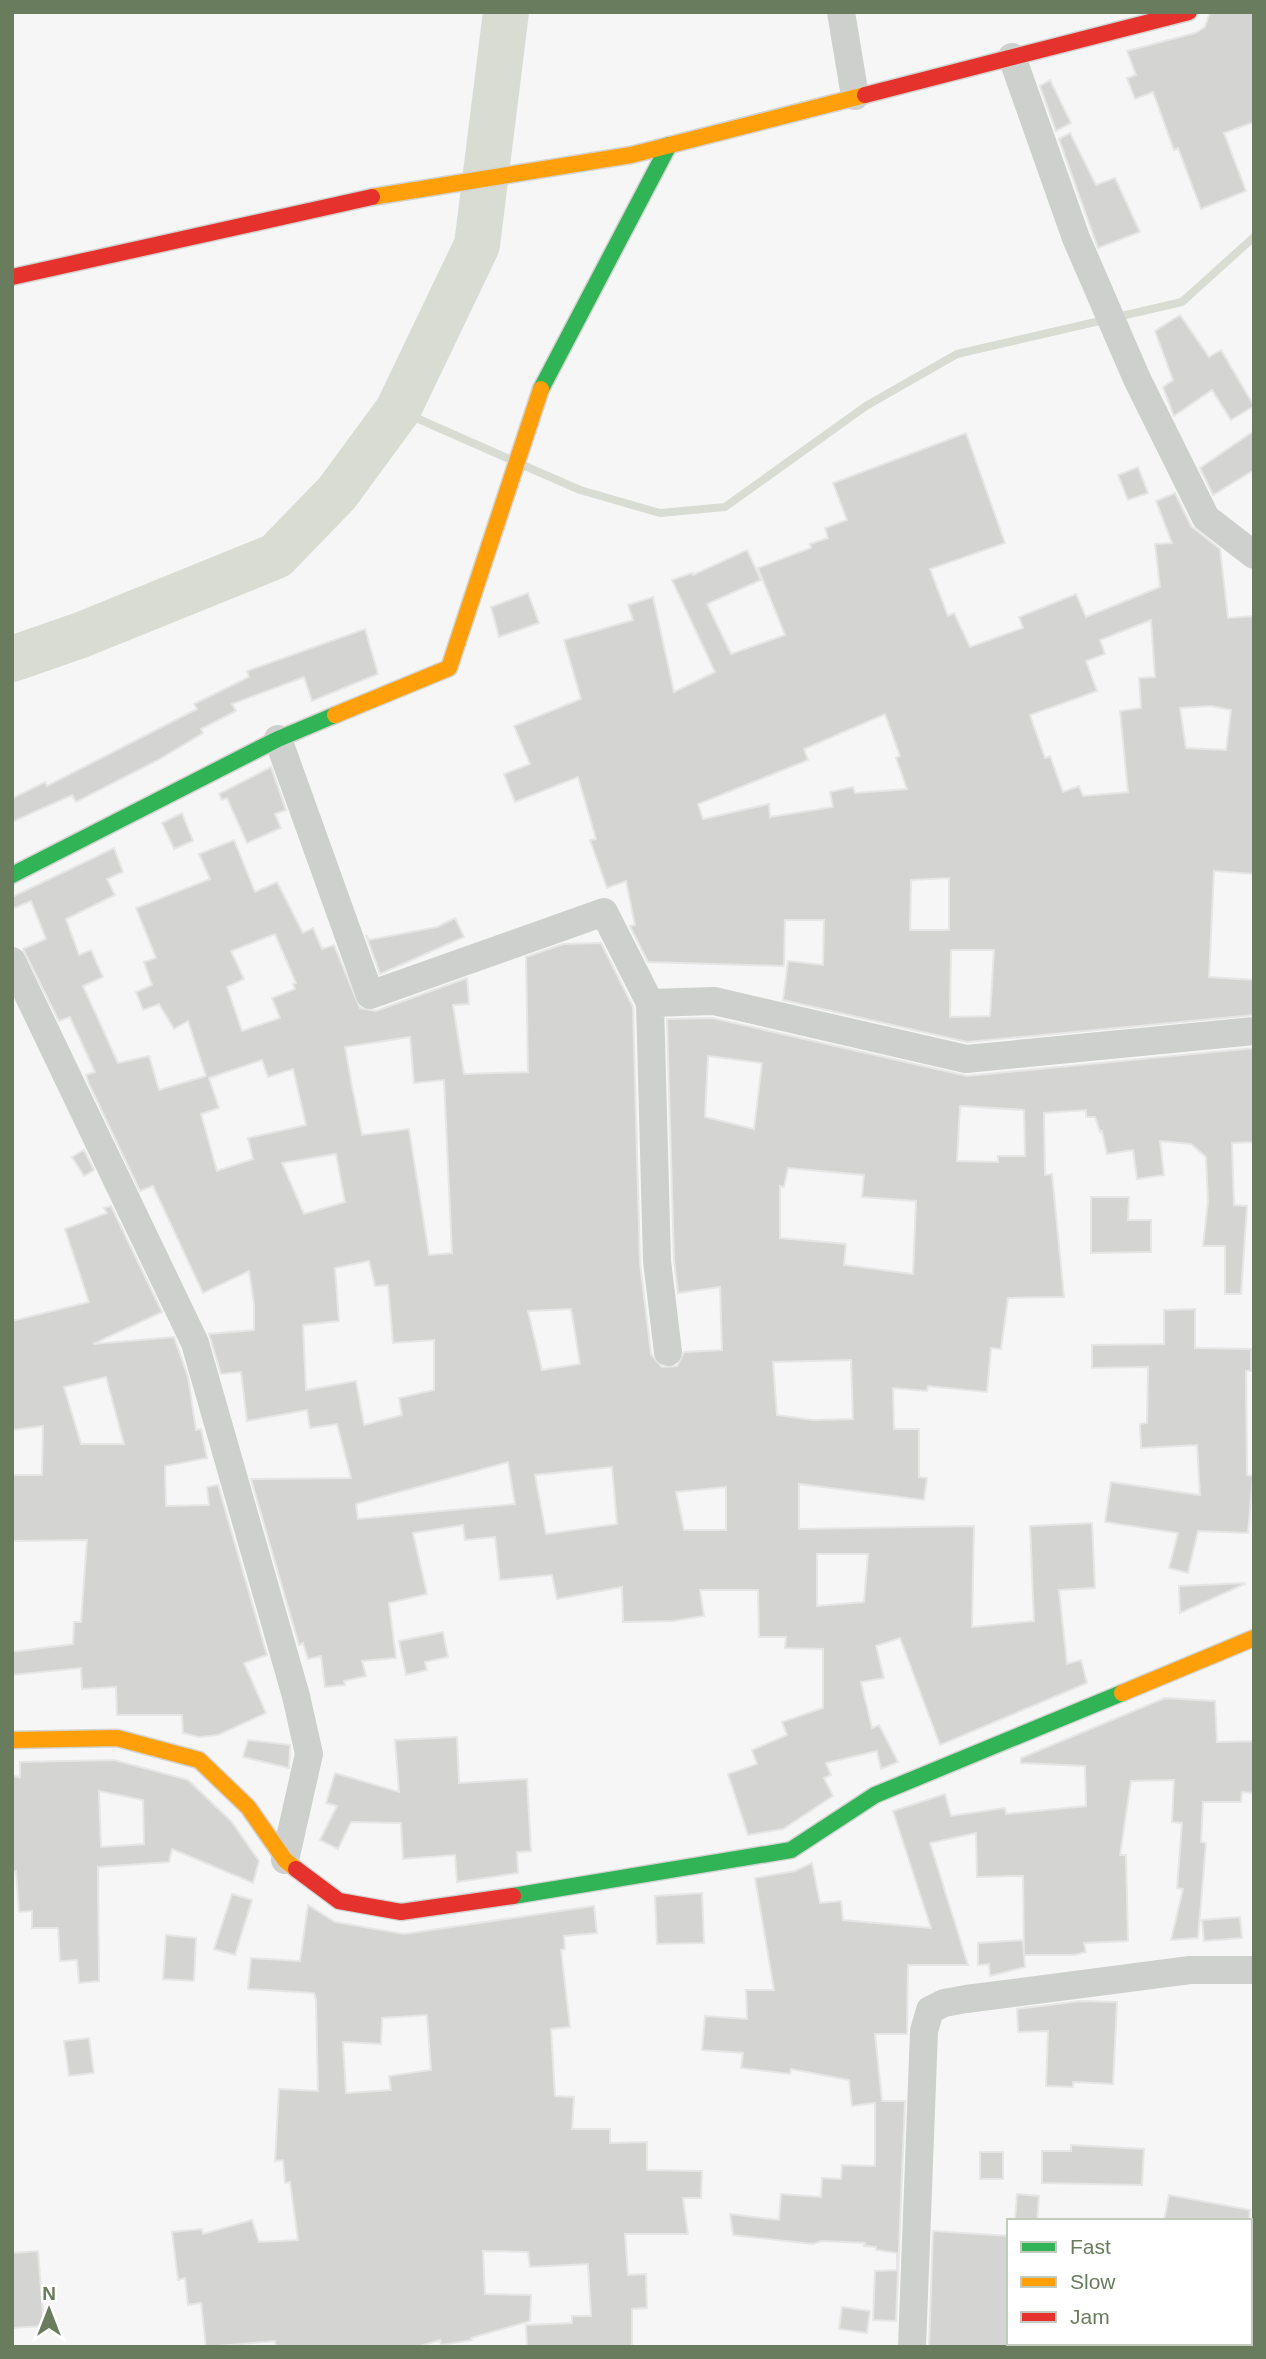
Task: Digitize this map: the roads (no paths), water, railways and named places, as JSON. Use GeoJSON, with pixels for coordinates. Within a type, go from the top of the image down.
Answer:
{"type":"FeatureCollection","features":[{"type":"Feature","properties":{"kind":"street"},"geometry":{"type":"LineString","coordinates":[[841,12],[855,96]]}},
{"type":"Feature","properties":{"kind":"street"},"geometry":{"type":"LineString","coordinates":[[12,277],[410,188],[631,155],[1189,12]]}},
{"type":"Feature","properties":{"kind":"street"},"geometry":{"type":"LineString","coordinates":[[1012,57],[1076,238],[1137,379],[1206,518],[1254,555]]}},
{"type":"Feature","properties":{"kind":"street"},"geometry":{"type":"LineString","coordinates":[[12,875],[278,739],[449,668],[545,377],[669,145]]}},
{"type":"Feature","properties":{"kind":"street"},"geometry":{"type":"LineString","coordinates":[[278,739],[370,995],[604,912],[650,1003],[657,1261],[668,1352]]}},
{"type":"Feature","properties":{"kind":"street"},"geometry":{"type":"LineString","coordinates":[[12,961],[195,1343],[296,1696],[309,1754],[285,1860]]}},
{"type":"Feature","properties":{"kind":"street"},"geometry":{"type":"LineString","coordinates":[[650,1003],[714,1001],[966,1059],[1254,1031]]}},
{"type":"Feature","properties":{"kind":"street"},"geometry":{"type":"LineString","coordinates":[[12,1740],[117,1738],[199,1760],[248,1807],[285,1860],[339,1901],[401,1912],[600,1883],[791,1850],[875,1796],[1254,1638]]}},
{"type":"Feature","properties":{"kind":"street"},"geometry":{"type":"LineString","coordinates":[[912,2347],[924,2031],[930,2010],[944,2003],[966,1999],[1190,1970],[1254,1970]]}},
{"type":"Feature","properties":{"kind":"waterway"},"geometry":{"type":"LineString","coordinates":[[12,659],[81,635],[276,556],[337,493],[398,410],[477,245],[506,12]]}},
{"type":"Feature","properties":{"kind":"waterway"},"geometry":{"type":"LineString","coordinates":[[525,466],[580,490],[660,513],[725,507],[866,406],[957,354],[1182,302],[1254,237]]}},
{"type":"Feature","properties":{"kind":"waterway"},"geometry":{"type":"LineString","coordinates":[[398,410],[507,458]]}}]}
